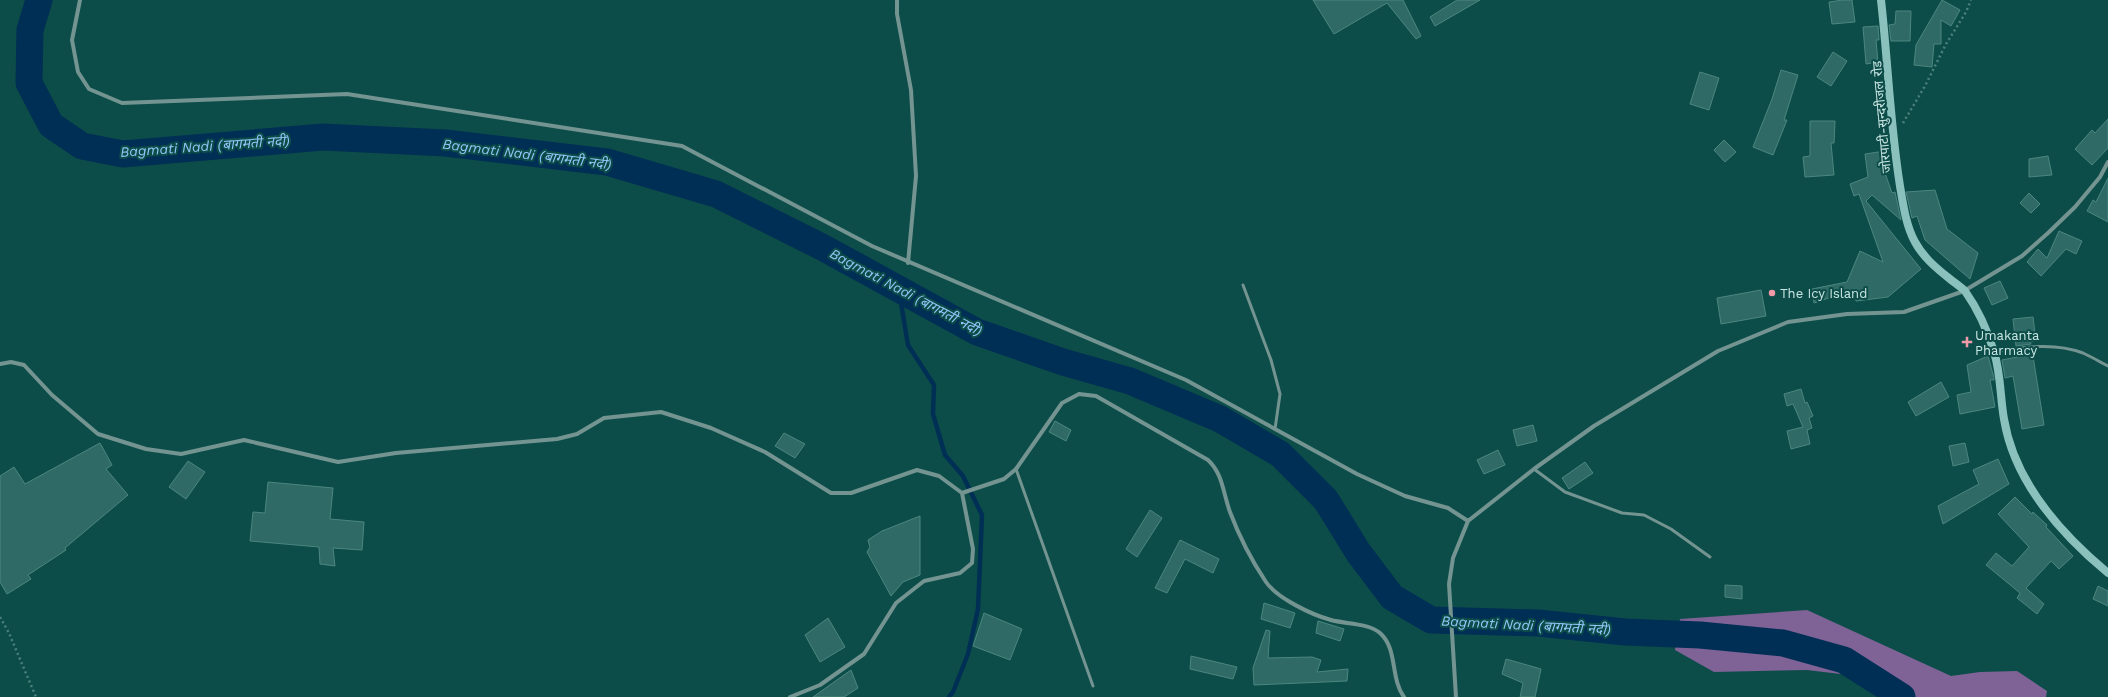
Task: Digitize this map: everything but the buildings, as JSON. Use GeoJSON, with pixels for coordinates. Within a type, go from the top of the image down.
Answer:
{"type":"FeatureCollection","features":[{"type":"Feature","properties":{"kind":"main road","name":"जोरपाटी-सुन्दरीजल रोड"},"geometry":{"type":"LineString","coordinates":[[1881,0],[1889,66],[1893,130],[1902,195],[1914,240],[1932,264],[1964,291],[1981,321],[1994,352],[2001,389],[2004,419],[2010,447],[2023,476],[2037,500],[2079,546],[2108,573]]}},
{"type":"Feature","properties":{"kind":"street"},"geometry":{"type":"LineString","coordinates":[[80,0],[72,40],[78,72],[89,89],[122,103],[347,94],[682,146],[872,246],[908,263],[1186,380],[1357,474],[1405,496],[1448,508],[1468,521]]}},
{"type":"Feature","properties":{"kind":"street"},"geometry":{"type":"LineString","coordinates":[[897,0],[897,14],[911,90],[916,176],[908,263]]}},
{"type":"Feature","properties":{"kind":"street"},"geometry":{"type":"LineString","coordinates":[[1456,697],[1452,653],[1449,584],[1453,558],[1468,521],[1534,469],[1594,426],[1718,351],[1788,322],[1847,314],[1904,312],[1964,291],[2022,256],[2048,233],[2075,207],[2100,176],[2108,162]]}},
{"type":"Feature","properties":{"kind":"street"},"geometry":{"type":"LineString","coordinates":[[0,364],[12,362],[24,365],[52,395],[98,434],[146,449],[181,454],[244,440],[338,462],[396,453],[557,439],[577,434],[604,418],[661,412],[711,428],[765,452],[831,493],[851,493],[917,470],[939,476],[962,493],[973,548],[972,563],[960,573],[924,581],[896,603],[864,654],[820,685],[790,697]]}},
{"type":"Feature","properties":{"kind":"street"},"geometry":{"type":"LineString","coordinates":[[962,493],[1004,479],[1016,469],[1062,403],[1079,394],[1096,396],[1113,404],[1208,460],[1217,468],[1238,532],[1267,583],[1292,604],[1323,617],[1380,632],[1389,644],[1397,688],[1404,697]]}},
{"type":"Feature","properties":{"kind":"lane"},"geometry":{"type":"LineString","coordinates":[[1244,285],[1271,360],[1280,394],[1276,430]]}},
{"type":"Feature","properties":{"kind":"lane"},"geometry":{"type":"LineString","coordinates":[[1994,352],[2025,347],[2056,346],[2083,353],[2108,366]]}},
{"type":"Feature","properties":{"kind":"lane"},"geometry":{"type":"LineString","coordinates":[[1016,469],[1093,686]]}},
{"type":"Feature","properties":{"kind":"lane"},"geometry":{"type":"LineString","coordinates":[[1534,469],[1565,492],[1622,513],[1644,515],[1671,529],[1710,557]]}},
{"type":"Feature","properties":{"kind":"path"},"geometry":{"type":"LineString","coordinates":[[1893,130],[1905,121],[1971,0]]}},
{"type":"Feature","properties":{"kind":"path"},"geometry":{"type":"LineString","coordinates":[[0,617],[9,633],[36,697]]}},
{"type":"Feature","properties":{"kind":"shaded area"},"geometry":{"type":"Polygon","coordinates":[[[1807,610],[1951,676],[1980,672],[2017,671],[2047,691],[2046,697],[1889,697],[1876,687],[1849,675],[1807,670],[1714,672],[1675,650],[1680,619],[1807,610]]]}},
{"type":"Feature","properties":{"kind":"waterway","name":"Bagmati Nadi (बागमती नदी)"},"geometry":{"type":"LineString","coordinates":[[39,0],[30,30],[29,83],[51,125],[82,146],[123,154],[323,137],[445,143],[607,162],[716,194],[822,247],[977,332],[1063,362],[1130,381],[1220,419],[1280,454],[1326,500],[1358,552],[1392,597],[1431,620],[1538,623],[1625,632],[1700,635],[1783,643],[1844,660],[1902,697]]}},
{"type":"Feature","properties":{"kind":"waterway"},"geometry":{"type":"LineString","coordinates":[[899,291],[908,345],[934,385],[933,414],[945,455],[963,476],[982,515],[978,609],[968,654],[953,692],[949,697]]}},
{"type":"Feature","properties":{"kind":"place","name":"The Icy Island"},"geometry":{"type":"Point","coordinates":[1772,293]}},
{"type":"Feature","properties":{"kind":"place","name":"Umakanta Pharmacy"},"geometry":{"type":"Point","coordinates":[1967,342]}}]}
